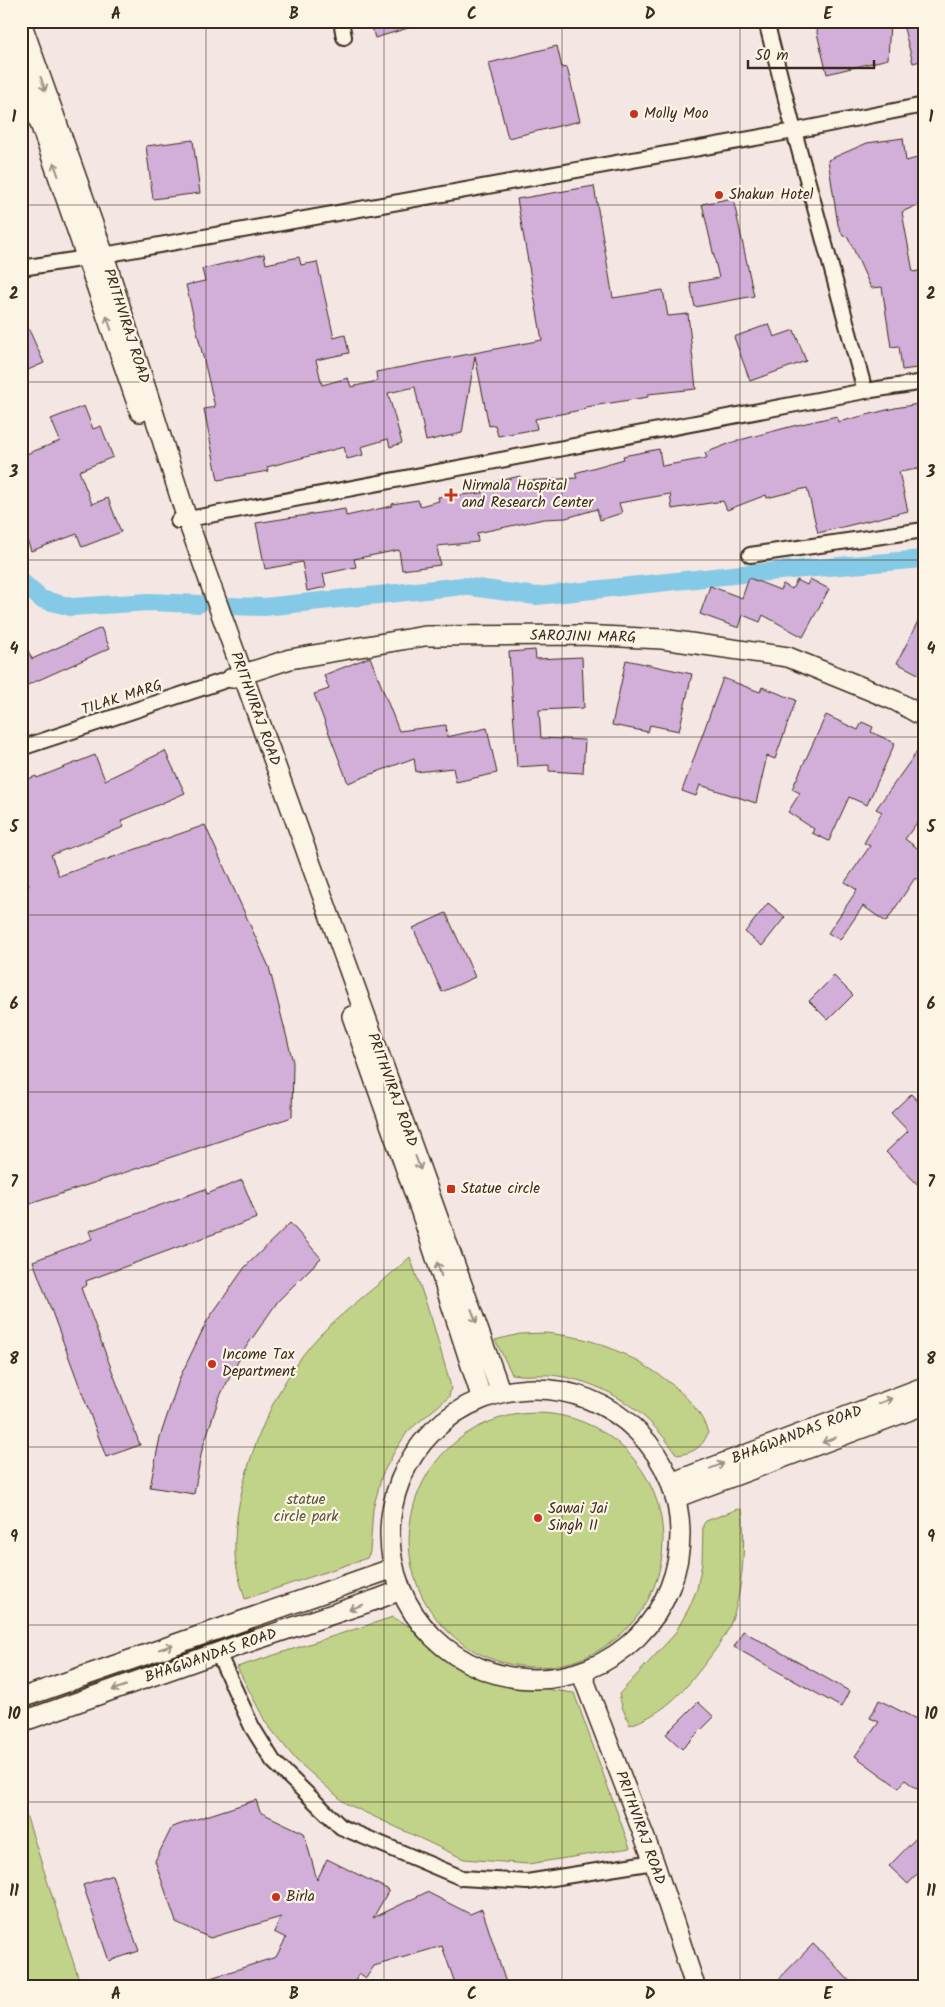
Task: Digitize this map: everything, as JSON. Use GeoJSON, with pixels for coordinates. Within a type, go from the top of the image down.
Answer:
{"type":"FeatureCollection","features":[{"type":"Feature","properties":{"kind":"street"},"geometry":{"type":"LineString","coordinates":[[341,21],[344,37]]}},
{"type":"Feature","properties":{"kind":"street"},"geometry":{"type":"LineString","coordinates":[[766,21],[865,391]]}},
{"type":"Feature","properties":{"kind":"street","name":"PRITHVIRAJ ROAD"},"geometry":{"type":"LineString","coordinates":[[21,22],[182,520],[421,1212],[482,1399]]}},
{"type":"Feature","properties":{"kind":"street","name":"PRITHVIRAJ ROAD"},"geometry":{"type":"LineString","coordinates":[[21,69],[96,257]]}},
{"type":"Feature","properties":{"kind":"street"},"geometry":{"type":"LineString","coordinates":[[21,268],[96,257],[924,106]]}},
{"type":"Feature","properties":{"kind":"street"},"geometry":{"type":"LineString","coordinates":[[182,520],[865,391],[924,382]]}},
{"type":"Feature","properties":{"kind":"street"},"geometry":{"type":"LineString","coordinates":[[750,554],[924,530]]}},
{"type":"Feature","properties":{"kind":"street","name":"SAROJINI MARG"},"geometry":{"type":"LineString","coordinates":[[237,677],[290,659],[425,636],[581,635],[662,639],[788,657],[896,701],[924,717]]}},
{"type":"Feature","properties":{"kind":"street","name":"PRITHVIRAJ ROAD"},"geometry":{"type":"LineString","coordinates":[[237,677],[501,1393]]}},
{"type":"Feature","properties":{"kind":"street","name":"TILAK MARG"},"geometry":{"type":"LineString","coordinates":[[21,748],[237,677]]}},
{"type":"Feature","properties":{"kind":"street","name":"BHAGWANDAS ROAD"},"geometry":{"type":"LineString","coordinates":[[673,1490],[924,1387]]}},
{"type":"Feature","properties":{"kind":"street"},"geometry":{"type":"LineString","coordinates":[[531,1389],[561,1391],[589,1400],[616,1414],[639,1433],[657,1456],[673,1490],[680,1529],[678,1560],[669,1590],[654,1617],[634,1640],[609,1659],[581,1672],[533,1679],[509,1676],[479,1667],[444,1647],[412,1611],[401,1590],[394,1568],[390,1539],[392,1509],[400,1480],[414,1454],[432,1431],[455,1412],[482,1399],[501,1393],[531,1389]]}},
{"type":"Feature","properties":{"kind":"street","name":"BHAGWANDAS ROAD"},"geometry":{"type":"LineString","coordinates":[[673,1490],[924,1405]]}},
{"type":"Feature","properties":{"kind":"street","name":"BHAGWANDAS ROAD"},"geometry":{"type":"LineString","coordinates":[[21,1698],[394,1568]]}},
{"type":"Feature","properties":{"kind":"street","name":"BHAGWANDAS ROAD"},"geometry":{"type":"LineString","coordinates":[[21,1722],[401,1590]]}},
{"type":"Feature","properties":{"kind":"street"},"geometry":{"type":"LineString","coordinates":[[218,1653],[252,1727],[273,1761],[341,1827],[462,1878],[527,1882],[654,1862]]}},
{"type":"Feature","properties":{"kind":"street","name":"PRITHVIRAJ ROAD"},"geometry":{"type":"LineString","coordinates":[[581,1672],[654,1862],[695,1986]]}},
{"type":"Feature","properties":{"kind":"green space","name":"statue circle park"},"geometry":{"type":"Polygon","coordinates":[[[410,1257],[432,1320],[451,1387],[449,1397],[408,1431],[382,1475],[373,1509],[370,1552],[367,1558],[245,1599],[235,1555],[236,1527],[240,1498],[248,1467],[271,1407],[286,1379],[321,1334],[410,1257]]]}},
{"type":"Feature","properties":{"kind":"green space"},"geometry":{"type":"Polygon","coordinates":[[[545,1333],[575,1337],[598,1343],[634,1360],[666,1380],[693,1405],[702,1419],[708,1433],[703,1442],[696,1449],[688,1453],[677,1455],[654,1426],[641,1414],[611,1393],[576,1380],[558,1376],[512,1374],[495,1340],[520,1334],[545,1333]]]}},
{"type":"Feature","properties":{"kind":"green space"},"geometry":{"type":"Polygon","coordinates":[[[536,1413],[561,1416],[585,1423],[596,1428],[626,1450],[648,1480],[653,1491],[660,1515],[663,1540],[660,1565],[653,1589],[648,1600],[626,1630],[596,1652],[585,1657],[561,1664],[536,1667],[511,1664],[487,1657],[476,1652],[446,1630],[424,1600],[419,1589],[412,1565],[409,1540],[412,1515],[419,1491],[424,1480],[446,1450],[476,1428],[487,1423],[511,1416],[536,1413]]]}},
{"type":"Feature","properties":{"kind":"green space"},"geometry":{"type":"Polygon","coordinates":[[[738,1509],[742,1510],[744,1540],[742,1574],[736,1607],[725,1635],[682,1692],[659,1711],[630,1725],[622,1707],[619,1694],[674,1635],[689,1608],[697,1589],[702,1563],[703,1525],[706,1521],[738,1509]]]}},
{"type":"Feature","properties":{"kind":"green space"},"geometry":{"type":"Polygon","coordinates":[[[393,1617],[415,1630],[465,1670],[499,1683],[574,1693],[630,1848],[528,1864],[464,1859],[345,1803],[296,1760],[266,1723],[237,1667],[393,1617]]]}},
{"type":"Feature","properties":{"kind":"green space"},"geometry":{"type":"Polygon","coordinates":[[[21,1799],[81,1986],[21,1986],[21,1799]]]}},
{"type":"Feature","properties":{"kind":"building"},"geometry":{"type":"Polygon","coordinates":[[[370,21],[418,21],[418,25],[375,38],[370,21]]]}},
{"type":"Feature","properties":{"kind":"building"},"geometry":{"type":"Polygon","coordinates":[[[818,21],[890,21],[888,59],[827,74],[817,33],[818,21]]]}},
{"type":"Feature","properties":{"kind":"building"},"geometry":{"type":"Polygon","coordinates":[[[902,21],[924,21],[924,60],[913,63],[902,21]]]}},
{"type":"Feature","properties":{"kind":"building"},"geometry":{"type":"Polygon","coordinates":[[[557,46],[562,68],[567,67],[580,121],[508,138],[489,63],[557,46]]]}},
{"type":"Feature","properties":{"kind":"building"},"geometry":{"type":"Polygon","coordinates":[[[903,138],[906,161],[924,156],[924,202],[902,212],[913,272],[924,270],[924,349],[921,349],[924,367],[902,370],[899,346],[891,347],[882,287],[871,288],[848,237],[843,236],[838,225],[828,160],[867,143],[903,138]]]}},
{"type":"Feature","properties":{"kind":"building"},"geometry":{"type":"Polygon","coordinates":[[[193,140],[200,193],[153,199],[146,146],[193,140]]]}},
{"type":"Feature","properties":{"kind":"building"},"geometry":{"type":"Polygon","coordinates":[[[594,186],[613,298],[663,290],[668,316],[688,314],[696,389],[648,394],[648,397],[586,407],[586,409],[535,419],[537,429],[498,436],[495,425],[489,426],[475,356],[462,433],[426,441],[415,387],[388,393],[402,443],[390,447],[388,439],[361,447],[363,455],[347,459],[344,447],[267,467],[268,471],[218,480],[204,409],[215,407],[186,285],[205,281],[202,269],[264,254],[266,264],[299,257],[301,265],[317,262],[334,338],[345,335],[349,353],[316,360],[322,385],[348,378],[351,387],[377,381],[376,372],[542,340],[517,199],[594,186]]]}},
{"type":"Feature","properties":{"kind":"building"},"geometry":{"type":"Polygon","coordinates":[[[733,198],[754,296],[695,307],[690,283],[719,278],[702,204],[733,198]]]}},
{"type":"Feature","properties":{"kind":"building"},"geometry":{"type":"Polygon","coordinates":[[[21,312],[44,363],[21,373],[21,312]]]}},
{"type":"Feature","properties":{"kind":"building"},"geometry":{"type":"Polygon","coordinates":[[[769,324],[774,337],[794,330],[806,361],[750,381],[734,337],[769,324]]]}},
{"type":"Feature","properties":{"kind":"building"},"geometry":{"type":"Polygon","coordinates":[[[924,403],[924,468],[899,472],[908,511],[818,533],[807,488],[767,498],[766,495],[727,510],[723,501],[672,509],[670,494],[619,503],[622,513],[600,520],[597,509],[566,518],[544,519],[477,533],[478,542],[437,546],[440,565],[402,570],[399,550],[354,559],[356,567],[323,574],[326,587],[307,591],[302,562],[265,569],[256,523],[345,509],[346,516],[392,506],[392,504],[418,500],[420,506],[439,501],[438,497],[483,493],[481,485],[520,476],[521,481],[577,478],[575,473],[624,459],[623,456],[659,449],[662,466],[707,458],[705,453],[736,441],[793,426],[837,416],[838,422],[924,403]]]}},
{"type":"Feature","properties":{"kind":"building"},"geometry":{"type":"Polygon","coordinates":[[[84,406],[93,429],[101,426],[113,457],[79,471],[92,504],[108,498],[121,532],[82,547],[77,534],[31,551],[21,524],[21,456],[60,441],[51,419],[84,406]]]}},
{"type":"Feature","properties":{"kind":"building"},"geometry":{"type":"Polygon","coordinates":[[[749,578],[780,590],[783,584],[792,589],[797,580],[807,585],[810,579],[829,589],[803,637],[763,615],[760,622],[743,615],[739,628],[700,614],[710,586],[742,598],[749,578]]]}},
{"type":"Feature","properties":{"kind":"building"},"geometry":{"type":"Polygon","coordinates":[[[924,609],[924,677],[897,663],[924,609]]]}},
{"type":"Feature","properties":{"kind":"building"},"geometry":{"type":"Polygon","coordinates":[[[101,628],[110,648],[21,688],[21,636],[32,659],[101,628]]]}},
{"type":"Feature","properties":{"kind":"building"},"geometry":{"type":"Polygon","coordinates":[[[535,650],[536,659],[582,657],[584,708],[539,710],[541,738],[585,740],[583,773],[549,771],[549,765],[517,767],[509,652],[535,650]]]}},
{"type":"Feature","properties":{"kind":"building"},"geometry":{"type":"Polygon","coordinates":[[[370,657],[399,731],[446,725],[447,737],[487,728],[497,773],[456,782],[453,768],[416,772],[414,758],[348,783],[314,694],[329,689],[324,675],[370,657]]]}},
{"type":"Feature","properties":{"kind":"building"},"geometry":{"type":"Polygon","coordinates":[[[626,660],[692,674],[679,731],[650,725],[648,732],[612,725],[626,660]]]}},
{"type":"Feature","properties":{"kind":"building"},"geometry":{"type":"Polygon","coordinates":[[[723,678],[760,692],[762,687],[796,700],[775,759],[767,756],[756,803],[700,785],[696,796],[682,791],[723,678]]]}},
{"type":"Feature","properties":{"kind":"building"},"geometry":{"type":"Polygon","coordinates":[[[826,715],[858,730],[862,722],[873,727],[871,732],[895,743],[867,805],[849,797],[829,841],[812,833],[814,829],[788,812],[800,793],[792,789],[826,715]]]}},
{"type":"Feature","properties":{"kind":"building"},"geometry":{"type":"Polygon","coordinates":[[[924,742],[924,813],[905,839],[924,853],[924,885],[915,878],[886,922],[863,906],[840,940],[828,933],[857,890],[845,882],[870,846],[864,843],[882,812],[876,809],[924,742]]]}},
{"type":"Feature","properties":{"kind":"building"},"geometry":{"type":"Polygon","coordinates":[[[165,751],[185,793],[121,821],[124,827],[51,855],[59,876],[205,825],[269,967],[293,1062],[292,1117],[21,1207],[21,889],[29,886],[21,865],[21,782],[36,776],[37,778],[95,755],[105,780],[165,751]]]}},
{"type":"Feature","properties":{"kind":"building"},"geometry":{"type":"Polygon","coordinates":[[[768,903],[785,917],[762,946],[745,932],[768,903]]]}},
{"type":"Feature","properties":{"kind":"building"},"geometry":{"type":"Polygon","coordinates":[[[446,913],[475,977],[442,992],[413,928],[446,913]]]}},
{"type":"Feature","properties":{"kind":"building"},"geometry":{"type":"Polygon","coordinates":[[[834,976],[853,995],[828,1020],[809,1001],[834,976]]]}},
{"type":"Feature","properties":{"kind":"building"},"geometry":{"type":"Polygon","coordinates":[[[911,1094],[924,1108],[924,1191],[886,1152],[908,1131],[891,1113],[911,1094]]]}},
{"type":"Feature","properties":{"kind":"building"},"geometry":{"type":"Polygon","coordinates":[[[242,1180],[257,1218],[86,1281],[87,1285],[81,1288],[140,1445],[106,1457],[33,1261],[92,1239],[89,1231],[205,1189],[207,1194],[242,1180]]]}},
{"type":"Feature","properties":{"kind":"building","name":"Income Tax Department"},"geometry":{"type":"Polygon","coordinates":[[[290,1223],[321,1258],[278,1301],[244,1350],[219,1398],[202,1450],[194,1494],[150,1487],[160,1437],[180,1377],[207,1321],[245,1267],[290,1223]]]}},
{"type":"Feature","properties":{"kind":"building"},"geometry":{"type":"Polygon","coordinates":[[[743,1631],[849,1691],[841,1707],[734,1647],[743,1631]]]}},
{"type":"Feature","properties":{"kind":"building"},"geometry":{"type":"Polygon","coordinates":[[[879,1700],[924,1723],[924,1794],[905,1780],[899,1788],[855,1756],[879,1722],[870,1718],[879,1700]]]}},
{"type":"Feature","properties":{"kind":"building"},"geometry":{"type":"Polygon","coordinates":[[[698,1702],[714,1717],[682,1749],[666,1734],[698,1702]]]}},
{"type":"Feature","properties":{"kind":"building","name":"Birla"},"geometry":{"type":"Polygon","coordinates":[[[256,1800],[260,1812],[304,1833],[317,1880],[327,1859],[389,1890],[373,1918],[427,1892],[470,1914],[482,1909],[507,1986],[456,1986],[442,1946],[374,1966],[366,1978],[359,1973],[352,1986],[195,1986],[195,1983],[276,1957],[286,1938],[274,1932],[281,1917],[210,1938],[176,1922],[155,1861],[172,1827],[256,1800]]]}},
{"type":"Feature","properties":{"kind":"building"},"geometry":{"type":"Polygon","coordinates":[[[924,1830],[924,1867],[908,1884],[889,1866],[924,1830]]]}},
{"type":"Feature","properties":{"kind":"building"},"geometry":{"type":"Polygon","coordinates":[[[112,1875],[139,1951],[109,1961],[83,1885],[112,1875]]]}},
{"type":"Feature","properties":{"kind":"building"},"geometry":{"type":"Polygon","coordinates":[[[813,1944],[854,1986],[772,1986],[813,1944]]]}},
{"type":"Feature","properties":{"kind":"waterway"},"geometry":{"type":"LineString","coordinates":[[230,606],[264,607],[463,586],[536,596],[742,574],[924,559]]}},
{"type":"Feature","properties":{"kind":"waterway"},"geometry":{"type":"LineString","coordinates":[[21,581],[41,599],[71,607],[149,602],[199,604]]}},
{"type":"Feature","properties":{"kind":"place","name":"Molly Moo"},"geometry":{"type":"Point","coordinates":[634,114]}},
{"type":"Feature","properties":{"kind":"place","name":"Shakun Hotel"},"geometry":{"type":"Point","coordinates":[719,195]}},
{"type":"Feature","properties":{"kind":"place","name":"Nirmala Hospital and Research Center"},"geometry":{"type":"Point","coordinates":[451,495]}},
{"type":"Feature","properties":{"kind":"place","name":"Statue circle"},"geometry":{"type":"Point","coordinates":[451,1189]}},
{"type":"Feature","properties":{"kind":"place","name":"Income Tax Department"},"geometry":{"type":"Point","coordinates":[212,1364]}},
{"type":"Feature","properties":{"kind":"place","name":"Sawai Jai Singh II"},"geometry":{"type":"Point","coordinates":[538,1518]}},
{"type":"Feature","properties":{"kind":"place","name":"Birla"},"geometry":{"type":"Point","coordinates":[276,1897]}}]}
